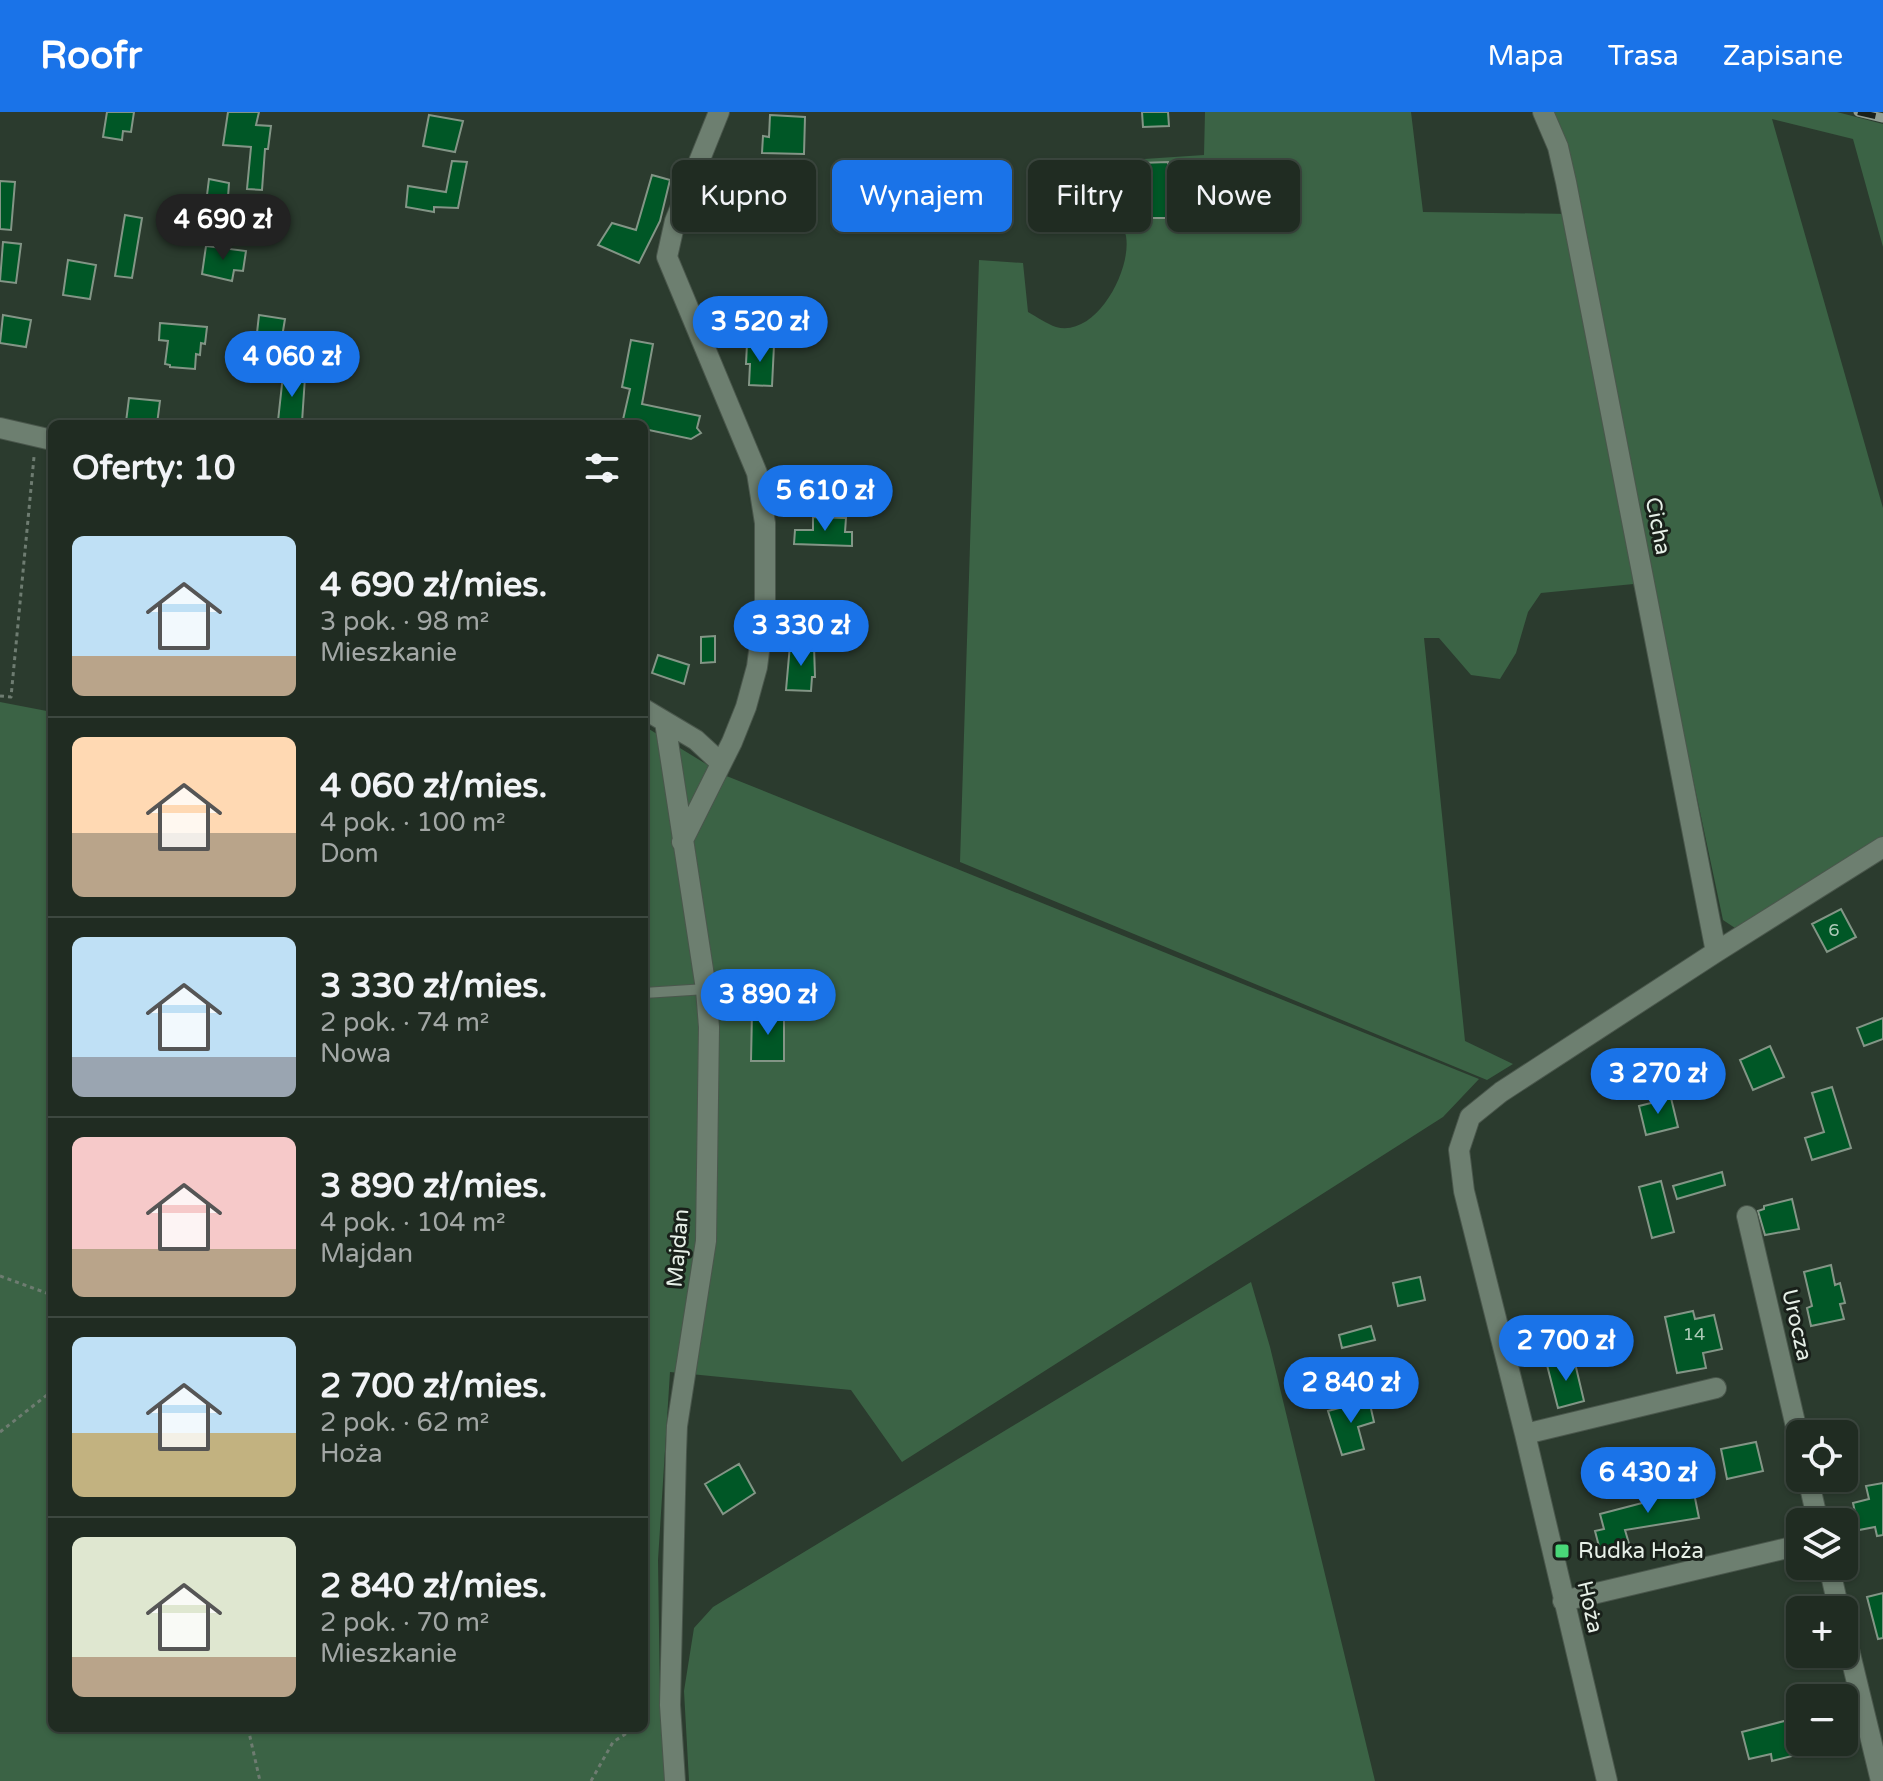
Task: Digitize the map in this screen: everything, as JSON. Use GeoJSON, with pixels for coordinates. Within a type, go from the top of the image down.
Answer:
{"type":"FeatureCollection","features":[{"type":"Feature","properties":{"kind":"street"},"geometry":{"type":"LineString","coordinates":[[682,842],[746,707],[757,667],[765,605],[762,498],[757,473],[667,257],[675,221],[719,112]]}},
{"type":"Feature","properties":{"kind":"street","name":"Cicha"},"geometry":{"type":"LineString","coordinates":[[1543,112],[1558,147],[1566,182],[1716,952]]}},
{"type":"Feature","properties":{"kind":"street"},"geometry":{"type":"LineString","coordinates":[[0,428],[44,437]]}},
{"type":"Feature","properties":{"kind":"street"},"geometry":{"type":"LineString","coordinates":[[648,711],[696,740],[721,763]]}},
{"type":"Feature","properties":{"kind":"street","name":"Majdan"},"geometry":{"type":"LineString","coordinates":[[665,722],[706,989],[709,1027],[706,1241],[677,1426],[670,1705],[675,1781]]}},
{"type":"Feature","properties":{"kind":"street"},"geometry":{"type":"LineString","coordinates":[[1716,952],[1883,847]]}},
{"type":"Feature","properties":{"kind":"street","name":"Hoża"},"geometry":{"type":"LineString","coordinates":[[1607,1781],[1464,1191],[1459,1150],[1470,1117],[1501,1092],[1716,952]]}},
{"type":"Feature","properties":{"kind":"street","name":"Urocza"},"geometry":{"type":"LineString","coordinates":[[1747,1216],[1794,1420]]}},
{"type":"Feature","properties":{"kind":"street"},"geometry":{"type":"LineString","coordinates":[[1525,1434],[1716,1388]]}},
{"type":"Feature","properties":{"kind":"street"},"geometry":{"type":"LineString","coordinates":[[1563,1601],[1786,1548]]}},
{"type":"Feature","properties":{"kind":"street"},"geometry":{"type":"LineString","coordinates":[[1853,1668],[1881,1781]]}},
{"type":"Feature","properties":{"kind":"lane"},"geometry":{"type":"LineString","coordinates":[[648,993],[706,989]]}},
{"type":"Feature","properties":{"kind":"path"},"geometry":{"type":"LineString","coordinates":[[0,696],[11,697],[44,437]]}},
{"type":"Feature","properties":{"kind":"path"},"geometry":{"type":"LineString","coordinates":[[0,1276],[48,1294]]}},
{"type":"Feature","properties":{"kind":"path"},"geometry":{"type":"LineString","coordinates":[[0,1432],[48,1394]]}},
{"type":"Feature","properties":{"kind":"path"},"geometry":{"type":"LineString","coordinates":[[249,1732],[260,1781]]}},
{"type":"Feature","properties":{"kind":"path"},"geometry":{"type":"LineString","coordinates":[[591,1781],[613,1742],[629,1732]]}},
{"type":"Feature","properties":{"kind":"green space"},"geometry":{"type":"Polygon","coordinates":[[[1205,112],[1411,112],[1423,212],[1572,214],[1543,112],[1837,112],[1883,124],[1883,247],[1853,139],[1772,119],[1883,508],[1883,845],[1747,927],[1735,928],[1723,920],[1582,256],[1644,583],[1541,593],[1528,612],[1516,653],[1500,679],[1471,675],[1439,638],[1424,638],[1465,1041],[1513,1064],[1487,1080],[960,862],[979,260],[1023,263],[1028,312],[1056,327],[1071,328],[1085,322],[1097,312],[1117,283],[1126,250],[1125,232],[1151,232],[1151,160],[1129,160],[1204,155],[1205,112]]]}},
{"type":"Feature","properties":{"kind":"green space"},"geometry":{"type":"Polygon","coordinates":[[[0,702],[48,711],[48,1732],[648,1732],[648,728],[724,775],[1479,1079],[1443,1117],[902,1462],[851,1390],[670,1372],[658,1560],[660,1698],[674,1781],[0,1781],[0,702]]]}},
{"type":"Feature","properties":{"kind":"green space"},"geometry":{"type":"Polygon","coordinates":[[[1251,1282],[1270,1347],[1375,1781],[689,1781],[684,1691],[694,1628],[713,1607],[1251,1282]]]}},
{"type":"Feature","properties":{"kind":"building"},"geometry":{"type":"Polygon","coordinates":[[[107,112],[134,112],[131,132],[123,131],[122,140],[103,137],[107,112]]]}},
{"type":"Feature","properties":{"kind":"building"},"geometry":{"type":"Polygon","coordinates":[[[228,112],[259,112],[256,125],[271,126],[268,149],[265,149],[262,190],[247,189],[251,147],[223,145],[228,112]]]}},
{"type":"Feature","properties":{"kind":"building"},"geometry":{"type":"Polygon","coordinates":[[[1142,112],[1168,112],[1169,126],[1143,127],[1142,112]]]}},
{"type":"Feature","properties":{"kind":"building"},"geometry":{"type":"Polygon","coordinates":[[[429,115],[463,121],[455,152],[423,146],[429,115]]]}},
{"type":"Feature","properties":{"kind":"building"},"geometry":{"type":"Polygon","coordinates":[[[770,115],[805,117],[804,154],[762,153],[763,136],[769,137],[770,115]]]}},
{"type":"Feature","properties":{"kind":"building"},"geometry":{"type":"Polygon","coordinates":[[[452,161],[467,162],[458,208],[434,207],[434,212],[406,207],[408,186],[446,192],[452,161]]]}},
{"type":"Feature","properties":{"kind":"building"},"geometry":{"type":"Polygon","coordinates":[[[1167,162],[1167,218],[1151,218],[1151,163],[1167,162]]]}},
{"type":"Feature","properties":{"kind":"building"},"geometry":{"type":"Polygon","coordinates":[[[652,175],[670,180],[660,221],[639,263],[598,245],[612,223],[636,230],[652,175]]]}},
{"type":"Feature","properties":{"kind":"building"},"geometry":{"type":"Polygon","coordinates":[[[209,179],[229,183],[228,197],[207,195],[209,179]]]}},
{"type":"Feature","properties":{"kind":"building"},"geometry":{"type":"Polygon","coordinates":[[[0,181],[15,182],[11,230],[0,229],[0,181]]]}},
{"type":"Feature","properties":{"kind":"building"},"geometry":{"type":"Polygon","coordinates":[[[125,215],[142,218],[132,278],[115,276],[125,215]]]}},
{"type":"Feature","properties":{"kind":"building"},"geometry":{"type":"Polygon","coordinates":[[[3,242],[21,244],[16,283],[0,281],[3,242]]]}},
{"type":"Feature","properties":{"kind":"building"},"geometry":{"type":"Polygon","coordinates":[[[206,246],[246,251],[243,271],[234,270],[232,281],[202,274],[206,246]]]}},
{"type":"Feature","properties":{"kind":"building"},"geometry":{"type":"Polygon","coordinates":[[[68,260],[96,265],[90,299],[63,295],[68,260]]]}},
{"type":"Feature","properties":{"kind":"building"},"geometry":{"type":"Polygon","coordinates":[[[3,315],[31,320],[26,347],[0,343],[3,315]]]}},
{"type":"Feature","properties":{"kind":"building"},"geometry":{"type":"Polygon","coordinates":[[[259,315],[285,319],[282,337],[257,333],[259,315]]]}},
{"type":"Feature","properties":{"kind":"building"},"geometry":{"type":"Polygon","coordinates":[[[160,323],[207,327],[205,344],[201,343],[200,355],[196,354],[195,369],[165,364],[168,341],[159,340],[160,323]]]}},
{"type":"Feature","properties":{"kind":"building"},"geometry":{"type":"Polygon","coordinates":[[[631,340],[653,344],[642,404],[700,416],[697,428],[701,433],[691,439],[648,430],[648,420],[623,420],[630,389],[622,387],[631,340]]]}},
{"type":"Feature","properties":{"kind":"building"},"geometry":{"type":"Polygon","coordinates":[[[747,344],[774,345],[772,386],[749,385],[747,344]]]}},
{"type":"Feature","properties":{"kind":"building"},"geometry":{"type":"Polygon","coordinates":[[[283,375],[305,377],[302,420],[278,420],[283,375]]]}},
{"type":"Feature","properties":{"kind":"building"},"geometry":{"type":"Polygon","coordinates":[[[129,398],[160,401],[158,420],[126,420],[129,398]]]}},
{"type":"Feature","properties":{"kind":"building"},"geometry":{"type":"Polygon","coordinates":[[[813,517],[846,518],[845,532],[852,532],[852,546],[794,544],[795,530],[813,530],[813,517]]]}},
{"type":"Feature","properties":{"kind":"building"},"geometry":{"type":"Polygon","coordinates":[[[715,636],[715,662],[701,663],[701,637],[715,636]]]}},
{"type":"Feature","properties":{"kind":"building"},"geometry":{"type":"Polygon","coordinates":[[[790,645],[814,646],[815,677],[812,677],[811,691],[786,690],[790,645]]]}},
{"type":"Feature","properties":{"kind":"building"},"geometry":{"type":"Polygon","coordinates":[[[658,655],[689,665],[684,684],[652,673],[658,655]]]}},
{"type":"Feature","properties":{"kind":"building"},"geometry":{"type":"Polygon","coordinates":[[[1841,909],[1856,937],[1827,952],[1812,924],[1841,909]]]}},
{"type":"Feature","properties":{"kind":"building"},"geometry":{"type":"Polygon","coordinates":[[[752,1012],[784,1012],[784,1061],[751,1061],[752,1012]]]}},
{"type":"Feature","properties":{"kind":"building"},"geometry":{"type":"Polygon","coordinates":[[[1883,1018],[1883,1039],[1864,1046],[1857,1028],[1883,1018]]]}},
{"type":"Feature","properties":{"kind":"building"},"geometry":{"type":"Polygon","coordinates":[[[1770,1046],[1784,1077],[1753,1090],[1740,1060],[1770,1046]]]}},
{"type":"Feature","properties":{"kind":"building"},"geometry":{"type":"Polygon","coordinates":[[[1832,1087],[1851,1148],[1812,1160],[1805,1138],[1824,1132],[1812,1093],[1832,1087]]]}},
{"type":"Feature","properties":{"kind":"building"},"geometry":{"type":"Polygon","coordinates":[[[1671,1098],[1678,1127],[1646,1135],[1639,1106],[1671,1098]]]}},
{"type":"Feature","properties":{"kind":"building"},"geometry":{"type":"Polygon","coordinates":[[[1722,1172],[1725,1185],[1677,1199],[1673,1186],[1722,1172]]]}},
{"type":"Feature","properties":{"kind":"building"},"geometry":{"type":"Polygon","coordinates":[[[1661,1181],[1674,1232],[1652,1238],[1639,1187],[1661,1181]]]}},
{"type":"Feature","properties":{"kind":"building"},"geometry":{"type":"Polygon","coordinates":[[[1792,1199],[1799,1229],[1765,1235],[1758,1211],[1764,1206],[1792,1199]]]}},
{"type":"Feature","properties":{"kind":"building"},"geometry":{"type":"Polygon","coordinates":[[[1831,1265],[1835,1285],[1840,1283],[1845,1303],[1840,1304],[1844,1319],[1811,1326],[1807,1308],[1812,1306],[1804,1272],[1831,1265]]]}},
{"type":"Feature","properties":{"kind":"building"},"geometry":{"type":"Polygon","coordinates":[[[1420,1277],[1425,1300],[1398,1306],[1393,1283],[1420,1277]]]}},
{"type":"Feature","properties":{"kind":"building"},"geometry":{"type":"Polygon","coordinates":[[[1693,1311],[1695,1319],[1714,1315],[1722,1349],[1703,1353],[1706,1368],[1677,1373],[1665,1317],[1693,1311]]]}},
{"type":"Feature","properties":{"kind":"building"},"geometry":{"type":"Polygon","coordinates":[[[1371,1326],[1375,1340],[1342,1348],[1339,1335],[1371,1326]]]}},
{"type":"Feature","properties":{"kind":"building"},"geometry":{"type":"Polygon","coordinates":[[[1574,1359],[1584,1401],[1558,1408],[1547,1365],[1574,1359]]]}},
{"type":"Feature","properties":{"kind":"building"},"geometry":{"type":"Polygon","coordinates":[[[1369,1400],[1374,1422],[1358,1427],[1364,1449],[1342,1455],[1328,1411],[1369,1400]]]}},
{"type":"Feature","properties":{"kind":"building"},"geometry":{"type":"Polygon","coordinates":[[[1756,1442],[1763,1471],[1727,1479],[1721,1449],[1756,1442]]]}},
{"type":"Feature","properties":{"kind":"building"},"geometry":{"type":"Polygon","coordinates":[[[739,1464],[755,1493],[723,1514],[705,1484],[739,1464]]]}},
{"type":"Feature","properties":{"kind":"building"},"geometry":{"type":"Polygon","coordinates":[[[1691,1478],[1699,1518],[1625,1530],[1630,1547],[1601,1554],[1595,1531],[1604,1529],[1600,1514],[1646,1502],[1645,1498],[1659,1495],[1657,1486],[1691,1478]]]}},
{"type":"Feature","properties":{"kind":"building"},"geometry":{"type":"Polygon","coordinates":[[[1883,1483],[1883,1535],[1877,1536],[1875,1527],[1859,1530],[1858,1508],[1854,1508],[1853,1503],[1869,1499],[1866,1486],[1883,1483]]]}},
{"type":"Feature","properties":{"kind":"building"},"geometry":{"type":"Polygon","coordinates":[[[1883,1593],[1883,1638],[1878,1639],[1867,1597],[1883,1593]]]}},
{"type":"Feature","properties":{"kind":"building"},"geometry":{"type":"Polygon","coordinates":[[[1786,1721],[1786,1756],[1792,1756],[1772,1761],[1771,1754],[1749,1759],[1742,1732],[1786,1721]]]}},
{"type":"Feature","properties":{"kind":"railway"},"geometry":{"type":"LineString","coordinates":[[1858,112],[1883,118]]}},
{"type":"Feature","properties":{"kind":"place","name":"Rudka Hoża"},"geometry":{"type":"Point","coordinates":[1562,1551]}}]}
